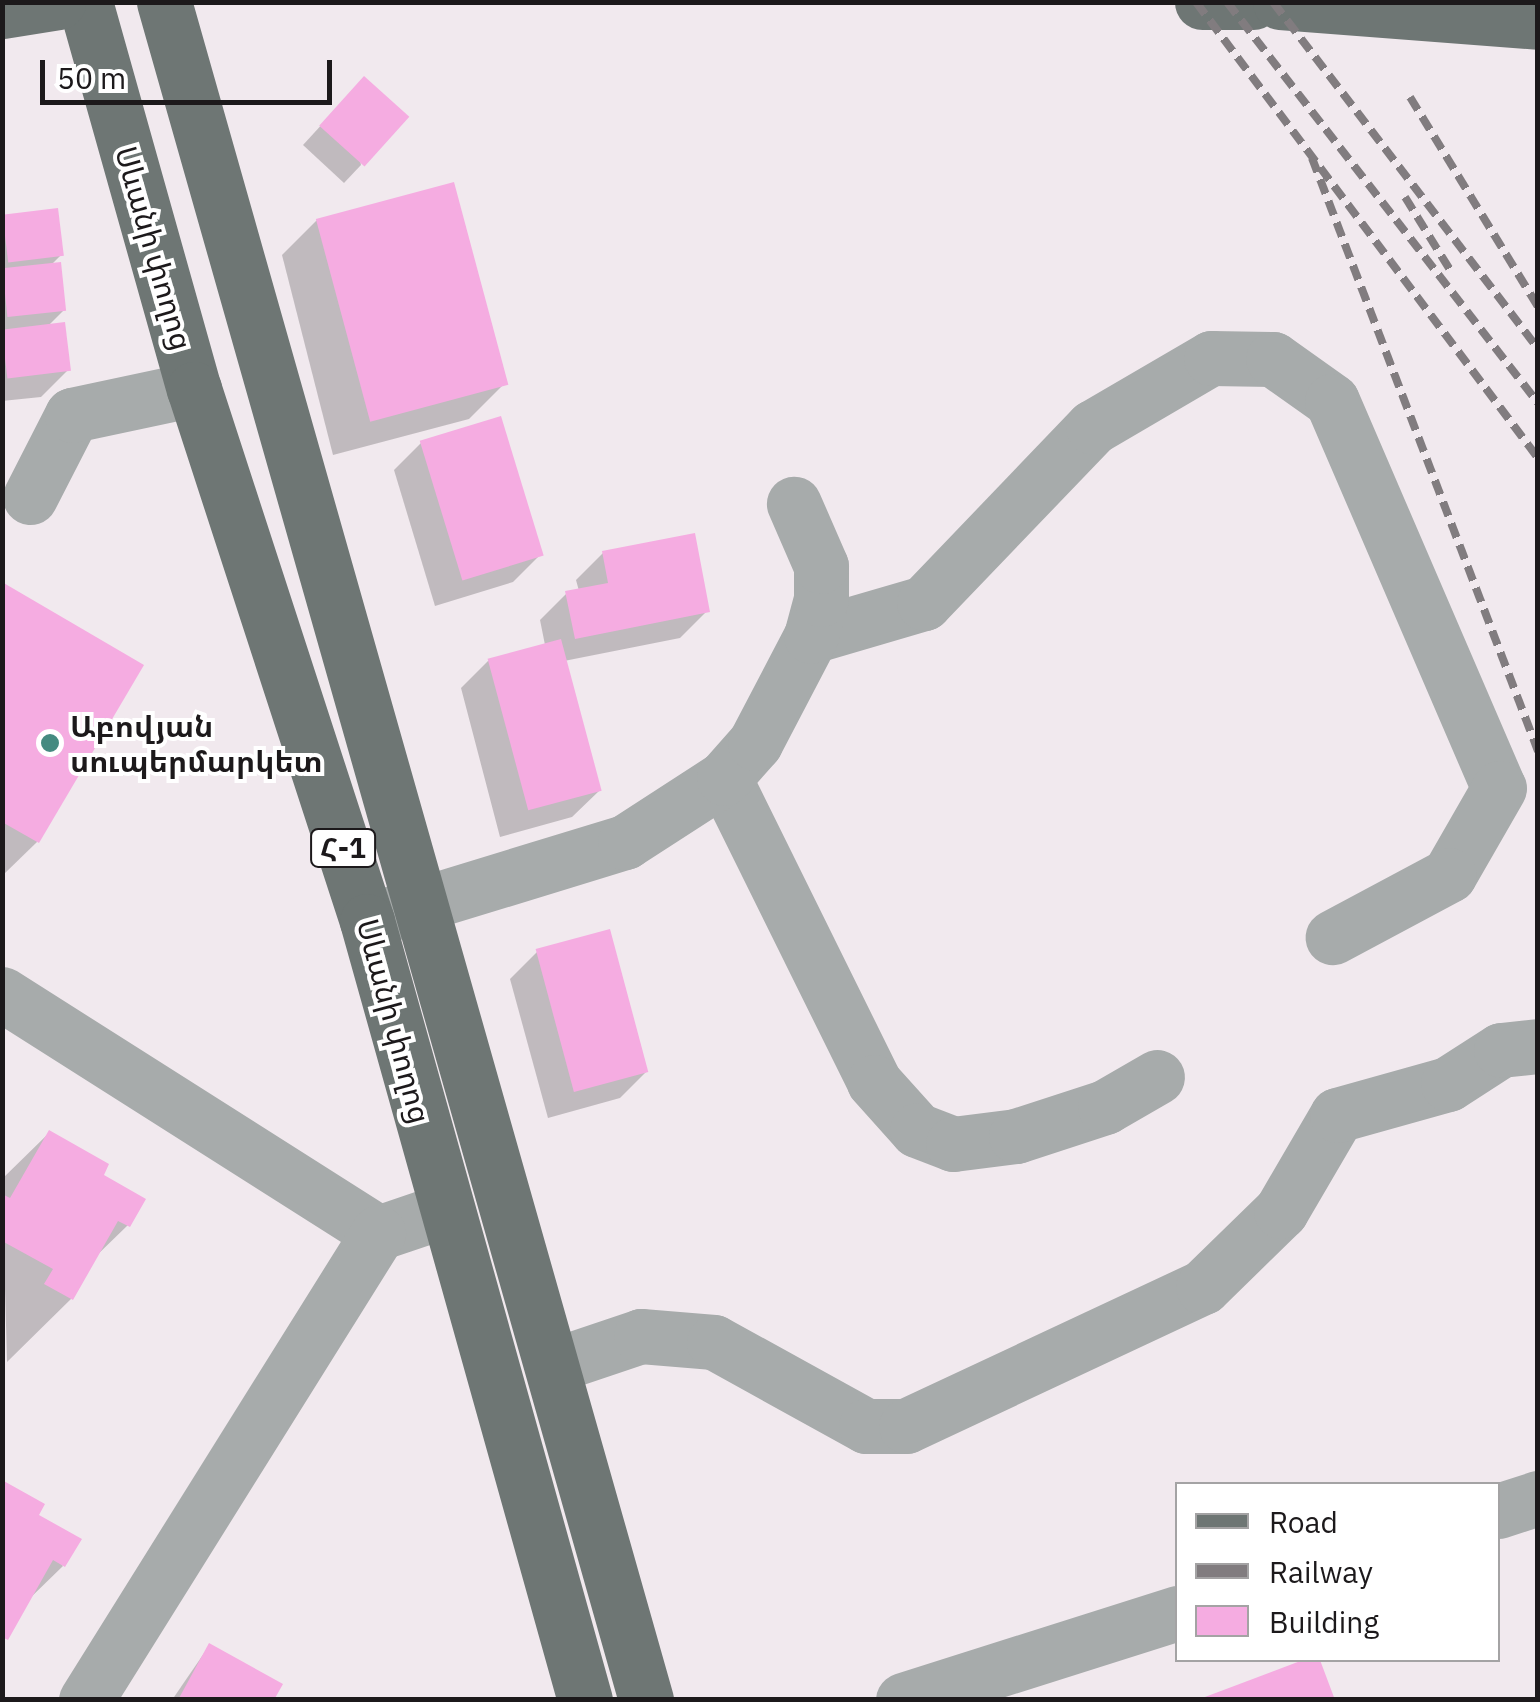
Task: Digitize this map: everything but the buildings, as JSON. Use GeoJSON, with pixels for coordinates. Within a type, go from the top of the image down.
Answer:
{"type":"FeatureCollection","features":[{"type":"Feature","properties":{"kind":"main road"},"geometry":{"type":"LineString","coordinates":[[2,11],[58,2]]}},
{"type":"Feature","properties":{"kind":"main road","name":"Սևանի փողոց"},"geometry":{"type":"LineString","coordinates":[[84,2],[194,390],[392,914],[552,1366],[646,1700]]}},
{"type":"Feature","properties":{"kind":"main road","name":"Սևանի փողոց"},"geometry":{"type":"LineString","coordinates":[[164,2],[392,914],[446,1210],[584,1700]]}},
{"type":"Feature","properties":{"kind":"main road"},"geometry":{"type":"LineString","coordinates":[[1202,2],[1254,2]]}},
{"type":"Feature","properties":{"kind":"main road"},"geometry":{"type":"LineString","coordinates":[[1280,2],[1538,22]]}},
{"type":"Feature","properties":{"kind":"street"},"geometry":{"type":"LineString","coordinates":[[811,636],[924,603],[1093,427],[1211,358],[1273,359],[1332,401],[1500,788],[1448,875],[1333,937]]}},
{"type":"Feature","properties":{"kind":"street"},"geometry":{"type":"LineString","coordinates":[[30,497],[72,415],[194,390]]}},
{"type":"Feature","properties":{"kind":"street"},"geometry":{"type":"LineString","coordinates":[[392,914],[625,842],[724,778],[755,743],[811,636],[820,566],[794,504]]}},
{"type":"Feature","properties":{"kind":"street"},"geometry":{"type":"LineString","coordinates":[[724,778],[874,1082],[917,1130],[953,1144],[1016,1136],[1106,1108],[1157,1077]]}},
{"type":"Feature","properties":{"kind":"street"},"geometry":{"type":"LineString","coordinates":[[2,994],[378,1234]]}},
{"type":"Feature","properties":{"kind":"street"},"geometry":{"type":"LineString","coordinates":[[552,1366],[641,1336],[714,1342],[866,1426],[906,1426],[1203,1286],[1281,1211],[1337,1115],[1448,1084],[1502,1050],[1538,1046]]}},
{"type":"Feature","properties":{"kind":"street"},"geometry":{"type":"LineString","coordinates":[[86,1700],[378,1234],[446,1210]]}},
{"type":"Feature","properties":{"kind":"street"},"geometry":{"type":"LineString","coordinates":[[1500,1510],[1538,1498]]}},
{"type":"Feature","properties":{"kind":"street"},"geometry":{"type":"LineString","coordinates":[[903,1700],[1175,1613]]}},
{"type":"Feature","properties":{"kind":"railway"},"geometry":{"type":"LineString","coordinates":[[1196,2],[1538,458]]}},
{"type":"Feature","properties":{"kind":"railway"},"geometry":{"type":"LineString","coordinates":[[1227,2],[1538,403]]}},
{"type":"Feature","properties":{"kind":"railway"},"geometry":{"type":"LineString","coordinates":[[1273,2],[1538,348]]}},
{"type":"Feature","properties":{"kind":"railway"},"geometry":{"type":"LineString","coordinates":[[1410,97],[1538,307]]}},
{"type":"Feature","properties":{"kind":"railway"},"geometry":{"type":"LineString","coordinates":[[1312,158],[1538,751]]}},
{"type":"Feature","properties":{"kind":"railway"},"geometry":{"type":"LineString","coordinates":[[1405,197],[1452,273]]}},
{"type":"Feature","properties":{"kind":"place","name":"Աբովյան սուպերմարկետ"},"geometry":{"type":"Point","coordinates":[50,743]}}]}
